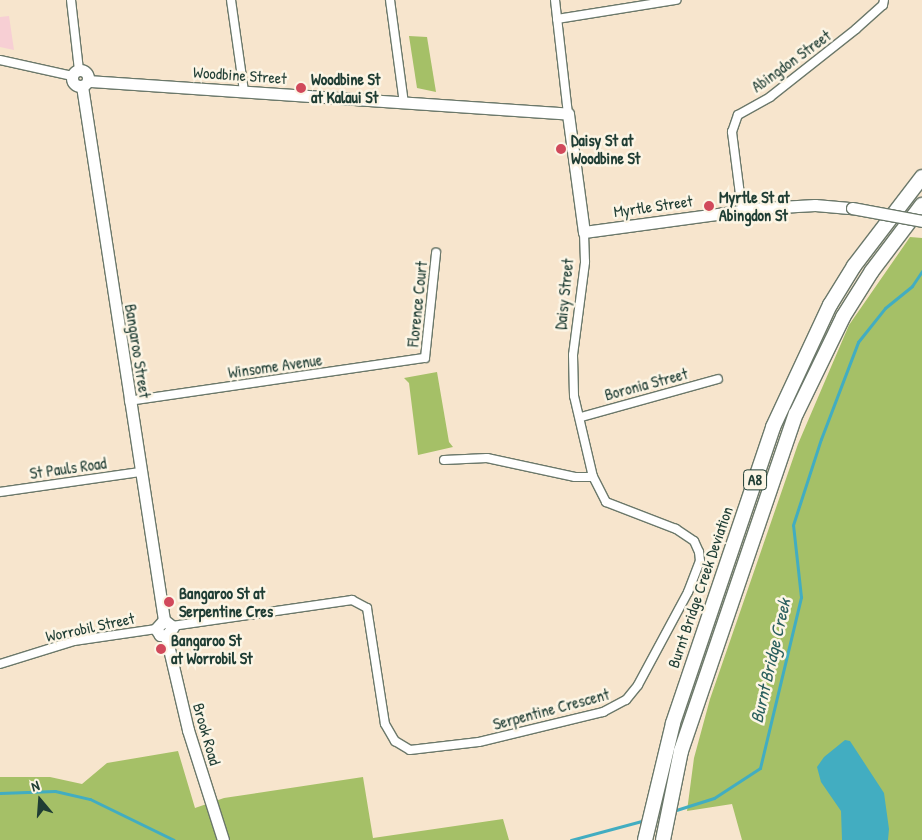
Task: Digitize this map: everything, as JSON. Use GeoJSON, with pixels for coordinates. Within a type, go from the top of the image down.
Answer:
{"type":"FeatureCollection","features":[{"type":"Feature","properties":{"kind":"highway","name":"Burnt Bridge Creek Deviation"},"geometry":{"type":"LineString","coordinates":[[648,826],[676,714],[773,427],[795,374],[854,266],[922,177]]}},
{"type":"Feature","properties":{"kind":"highway","name":"A8"},"geometry":{"type":"LineString","coordinates":[[663,840],[667,813],[692,718],[796,414],[843,317],[872,271],[922,205]]}},
{"type":"Feature","properties":{"kind":"street"},"geometry":{"type":"LineString","coordinates":[[71,0],[76,73]]}},
{"type":"Feature","properties":{"kind":"street"},"geometry":{"type":"LineString","coordinates":[[230,0],[244,91]]}},
{"type":"Feature","properties":{"kind":"street"},"geometry":{"type":"LineString","coordinates":[[390,0],[404,103]]}},
{"type":"Feature","properties":{"kind":"street"},"geometry":{"type":"LineString","coordinates":[[554,0],[558,19],[568,114]]}},
{"type":"Feature","properties":{"kind":"street"},"geometry":{"type":"LineString","coordinates":[[558,19],[676,0]]}},
{"type":"Feature","properties":{"kind":"street","name":"Abingdon Street"},"geometry":{"type":"LineString","coordinates":[[742,210],[732,132],[738,115],[770,96],[825,54],[883,5],[884,0]]}},
{"type":"Feature","properties":{"kind":"street"},"geometry":{"type":"LineString","coordinates":[[0,60],[76,73],[86,72],[85,84]]}},
{"type":"Feature","properties":{"kind":"street","name":"Woodbine Street"},"geometry":{"type":"LineString","coordinates":[[85,84],[244,91],[568,114]]}},
{"type":"Feature","properties":{"kind":"street","name":"Bangaroo Street"},"geometry":{"type":"LineString","coordinates":[[85,84],[129,401],[164,625]]}},
{"type":"Feature","properties":{"kind":"street","name":"Daisy Street"},"geometry":{"type":"LineString","coordinates":[[568,114],[584,232],[584,279],[574,355],[574,396],[581,416],[594,477]]}},
{"type":"Feature","properties":{"kind":"street","name":"Myrtle Street"},"geometry":{"type":"LineString","coordinates":[[584,232],[742,210],[815,205],[852,208],[922,221]]}},
{"type":"Feature","properties":{"kind":"street","name":"Florence Court"},"geometry":{"type":"LineString","coordinates":[[425,358],[436,254]]}},
{"type":"Feature","properties":{"kind":"street","name":"Winsome Avenue"},"geometry":{"type":"LineString","coordinates":[[129,401],[425,358]]}},
{"type":"Feature","properties":{"kind":"street","name":"Boronia Street"},"geometry":{"type":"LineString","coordinates":[[581,416],[718,379]]}},
{"type":"Feature","properties":{"kind":"street"},"geometry":{"type":"LineString","coordinates":[[444,460],[487,458],[574,477],[594,477]]}},
{"type":"Feature","properties":{"kind":"street","name":"St Pauls Road"},"geometry":{"type":"LineString","coordinates":[[0,492],[140,472]]}},
{"type":"Feature","properties":{"kind":"street","name":"Serpentine Crescent"},"geometry":{"type":"LineString","coordinates":[[164,625],[352,600],[367,608],[386,724],[395,742],[410,750],[479,742],[612,709],[626,700],[638,684],[688,592],[700,561],[699,552],[694,540],[676,529],[606,502],[594,477]]}},
{"type":"Feature","properties":{"kind":"street","name":"Brook Road"},"geometry":{"type":"LineString","coordinates":[[164,625],[160,634],[166,636],[188,730],[223,840]]}},
{"type":"Feature","properties":{"kind":"street","name":"Worrobil Street"},"geometry":{"type":"LineString","coordinates":[[0,664],[74,641],[164,625]]}},
{"type":"Feature","properties":{"kind":"shaded area"},"geometry":{"type":"Polygon","coordinates":[[[9,16],[14,50],[0,47],[0,17],[9,16]]]}},
{"type":"Feature","properties":{"kind":"green space"},"geometry":{"type":"Polygon","coordinates":[[[409,36],[427,37],[436,92],[417,88],[409,36]]]}},
{"type":"Feature","properties":{"kind":"green space"},"geometry":{"type":"Polygon","coordinates":[[[910,237],[922,238],[922,840],[742,840],[732,804],[687,811],[694,758],[710,699],[798,444],[849,325],[910,237]]]}},
{"type":"Feature","properties":{"kind":"green space"},"geometry":{"type":"Polygon","coordinates":[[[437,372],[449,442],[453,447],[418,455],[409,383],[404,378],[437,372]]]}},
{"type":"Feature","properties":{"kind":"green space"},"geometry":{"type":"Polygon","coordinates":[[[178,751],[195,808],[224,798],[363,777],[373,838],[503,819],[509,840],[0,840],[0,777],[50,777],[82,784],[107,763],[178,751]]]}},
{"type":"Feature","properties":{"kind":"water"},"geometry":{"type":"Polygon","coordinates":[[[845,740],[850,741],[884,793],[889,829],[888,840],[842,840],[841,811],[821,782],[817,767],[824,757],[845,740]]]}},
{"type":"Feature","properties":{"kind":"waterway","name":"Burnt Bridge Creek"},"geometry":{"type":"LineString","coordinates":[[673,811],[714,798],[760,768],[801,597],[793,525],[821,439],[858,342],[885,308],[912,286],[922,271]]}},
{"type":"Feature","properties":{"kind":"waterway","name":"Burnt Bridge Creek"},"geometry":{"type":"LineString","coordinates":[[0,793],[55,791],[90,799],[174,840]]}},
{"type":"Feature","properties":{"kind":"waterway","name":"Burnt Bridge Creek"},"geometry":{"type":"LineString","coordinates":[[571,840],[645,820]]}},
{"type":"Feature","properties":{"kind":"place","name":"Woodbine St at Kalaui St"},"geometry":{"type":"Point","coordinates":[301,88]}},
{"type":"Feature","properties":{"kind":"place","name":"Daisy St at Woodbine St"},"geometry":{"type":"Point","coordinates":[561,149]}},
{"type":"Feature","properties":{"kind":"place","name":"Myrtle St at Abingdon St"},"geometry":{"type":"Point","coordinates":[709,206]}},
{"type":"Feature","properties":{"kind":"place","name":"Bangaroo St at Serpentine Cres"},"geometry":{"type":"Point","coordinates":[169,602]}},
{"type":"Feature","properties":{"kind":"place","name":"Bangaroo St at Worrobil St"},"geometry":{"type":"Point","coordinates":[161,649]}}]}
